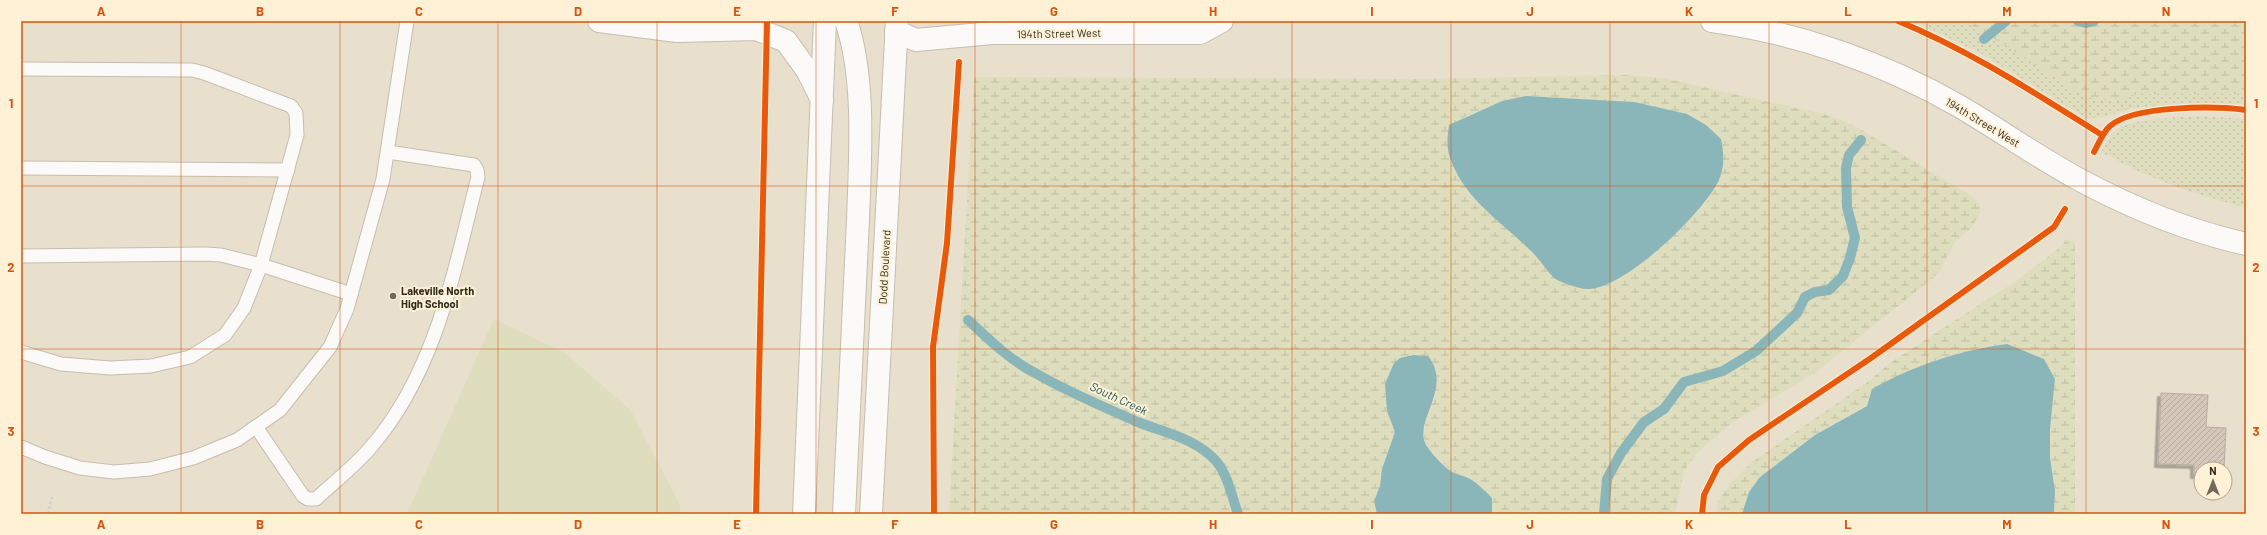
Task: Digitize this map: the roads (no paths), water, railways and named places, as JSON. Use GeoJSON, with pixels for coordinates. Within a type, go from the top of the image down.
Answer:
{"type":"FeatureCollection","features":[{"type":"Feature","properties":{"kind":"main road"},"geometry":{"type":"LineString","coordinates":[[599,21],[677,30],[756,30],[786,41],[807,70],[822,100]]}},
{"type":"Feature","properties":{"kind":"main road"},"geometry":{"type":"LineString","coordinates":[[804,514],[826,21]]}},
{"type":"Feature","properties":{"kind":"main road"},"geometry":{"type":"LineString","coordinates":[[844,514],[856,264],[860,127],[854,43],[846,21]]}},
{"type":"Feature","properties":{"kind":"main road","name":"194th Street West"},"geometry":{"type":"LineString","coordinates":[[894,24],[916,40],[992,33],[1200,33],[1222,21]]}},
{"type":"Feature","properties":{"kind":"main road","name":"194th Street West"},"geometry":{"type":"LineString","coordinates":[[1712,21],[1783,36],[1868,63],[1959,106],[2098,189],[2198,231],[2246,244]]}},
{"type":"Feature","properties":{"kind":"main road","name":"Dodd Boulevard"},"geometry":{"type":"LineString","coordinates":[[871,514],[894,24]]}},
{"type":"Feature","properties":{"kind":"lane"},"geometry":{"type":"LineString","coordinates":[[21,446],[45,457],[80,468],[114,472],[150,469],[193,458],[237,440],[280,410],[330,347],[347,309],[388,152],[407,21]]}},
{"type":"Feature","properties":{"kind":"lane"},"geometry":{"type":"LineString","coordinates":[[21,69],[181,70],[204,73],[291,106],[296,113],[298,125],[288,170],[261,265],[244,308],[225,335],[190,357],[151,366],[110,368],[61,364],[21,352]]}},
{"type":"Feature","properties":{"kind":"lane"},"geometry":{"type":"LineString","coordinates":[[256,427],[303,496],[308,499],[316,499],[370,448],[396,415],[418,376],[439,324],[478,177],[477,170],[474,165],[388,152]]}},
{"type":"Feature","properties":{"kind":"lane"},"geometry":{"type":"LineString","coordinates":[[21,168],[288,170]]}},
{"type":"Feature","properties":{"kind":"lane"},"geometry":{"type":"LineString","coordinates":[[21,256],[221,255],[261,265],[351,294]]}},
{"type":"Feature","properties":{"kind":"water"},"geometry":{"type":"Polygon","coordinates":[[[1526,96],[1634,102],[1687,114],[1706,125],[1721,139],[1723,161],[1722,171],[1718,182],[1696,213],[1679,231],[1639,265],[1619,278],[1601,287],[1585,289],[1560,281],[1554,278],[1520,240],[1486,211],[1476,200],[1459,177],[1450,158],[1448,149],[1447,140],[1449,125],[1502,101],[1526,96]]]}},
{"type":"Feature","properties":{"kind":"water"},"geometry":{"type":"Polygon","coordinates":[[[2007,344],[2044,359],[2055,379],[2050,429],[2050,458],[2055,491],[2054,514],[1742,514],[1749,492],[1760,477],[1815,435],[1867,406],[1872,389],[1904,373],[1937,360],[1972,350],[2007,344]]]}},
{"type":"Feature","properties":{"kind":"water"},"geometry":{"type":"Polygon","coordinates":[[[1414,355],[1428,356],[1435,369],[1437,381],[1435,393],[1424,428],[1424,438],[1428,448],[1449,470],[1472,480],[1492,498],[1492,514],[1377,514],[1374,501],[1380,486],[1382,469],[1395,432],[1387,411],[1385,384],[1394,363],[1400,358],[1414,355]]]}},
{"type":"Feature","properties":{"kind":"waterway"},"geometry":{"type":"LineString","coordinates":[[1984,39],[2006,21]]}},
{"type":"Feature","properties":{"kind":"waterway"},"geometry":{"type":"LineString","coordinates":[[2078,21],[2086,23],[2094,21]]}},
{"type":"Feature","properties":{"kind":"waterway"},"geometry":{"type":"LineString","coordinates":[[1604,514],[1607,479],[1621,453],[1644,422],[1664,409],[1684,382],[1723,371],[1756,351],[1797,313],[1805,297],[1815,292],[1829,290],[1843,276],[1850,258],[1855,238],[1847,207],[1846,168],[1849,155],[1861,140]]}},
{"type":"Feature","properties":{"kind":"waterway","name":"South Creek"},"geometry":{"type":"LineString","coordinates":[[968,320],[1001,350],[1027,369],[1061,387],[1135,421],[1189,441],[1208,453],[1216,461],[1224,473],[1238,514]]}},
{"type":"Feature","properties":{"kind":"place","name":"Lakeville North High School"},"geometry":{"type":"Point","coordinates":[393,296]}}]}
